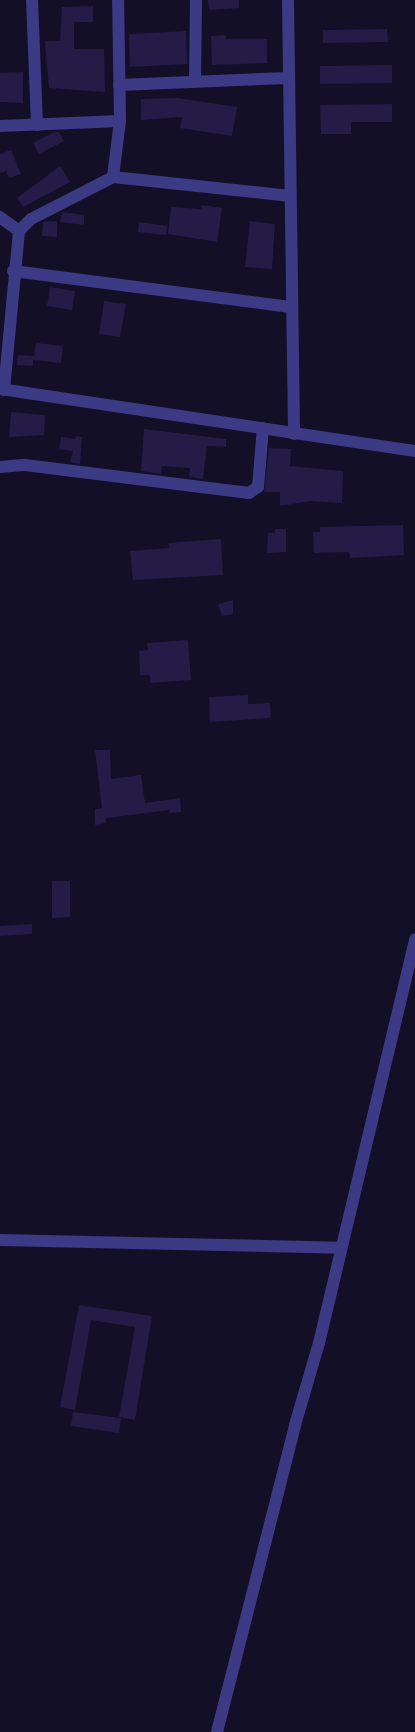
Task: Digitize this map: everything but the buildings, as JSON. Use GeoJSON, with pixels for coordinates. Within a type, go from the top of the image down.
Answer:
{"type":"FeatureCollection","features":[{"type":"Feature","properties":{"kind":"street"},"geometry":{"type":"LineString","coordinates":[[32,0],[37,125]]}},
{"type":"Feature","properties":{"kind":"street"},"geometry":{"type":"LineString","coordinates":[[113,177],[120,121],[118,0]]}},
{"type":"Feature","properties":{"kind":"street"},"geometry":{"type":"LineString","coordinates":[[195,81],[196,0]]}},
{"type":"Feature","properties":{"kind":"street"},"geometry":{"type":"LineString","coordinates":[[288,0],[294,434]]}},
{"type":"Feature","properties":{"kind":"street"},"geometry":{"type":"LineString","coordinates":[[119,85],[288,78]]}},
{"type":"Feature","properties":{"kind":"street"},"geometry":{"type":"LineString","coordinates":[[0,126],[120,121]]}},
{"type":"Feature","properties":{"kind":"street"},"geometry":{"type":"LineString","coordinates":[[290,196],[113,177],[30,219],[19,231],[5,325],[2,390],[415,451]]}},
{"type":"Feature","properties":{"kind":"street"},"geometry":{"type":"LineString","coordinates":[[0,217],[19,231]]}},
{"type":"Feature","properties":{"kind":"street"},"geometry":{"type":"LineString","coordinates":[[13,271],[291,307]]}},
{"type":"Feature","properties":{"kind":"street"},"geometry":{"type":"LineString","coordinates":[[0,467],[25,465],[250,493],[258,487],[263,428]]}},
{"type":"Feature","properties":{"kind":"street"},"geometry":{"type":"LineString","coordinates":[[217,1732],[295,1425],[319,1343],[340,1248],[415,939]]}},
{"type":"Feature","properties":{"kind":"street"},"geometry":{"type":"LineString","coordinates":[[0,1240],[340,1248]]}}]}
